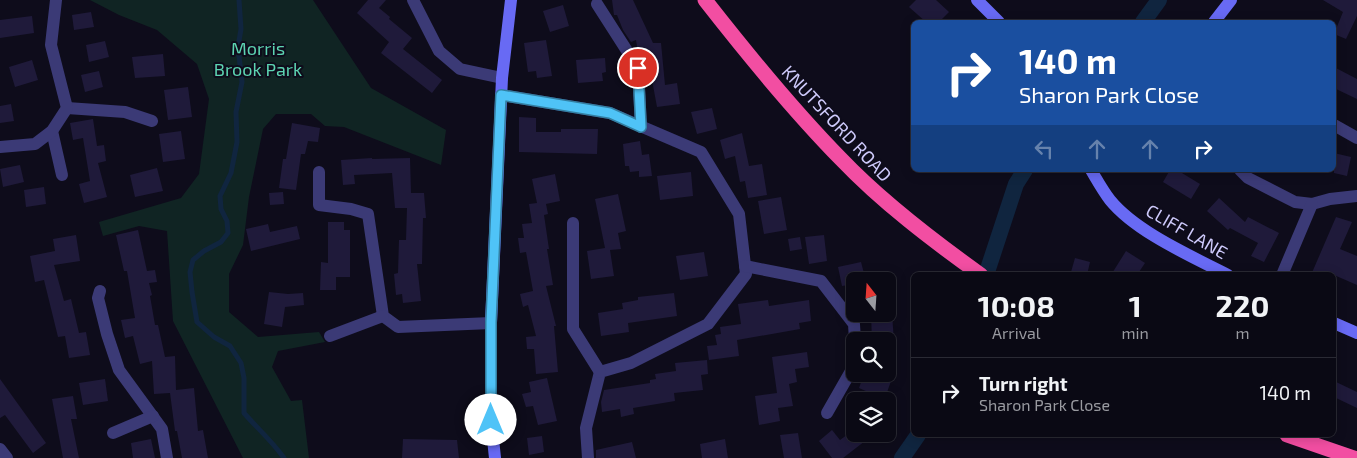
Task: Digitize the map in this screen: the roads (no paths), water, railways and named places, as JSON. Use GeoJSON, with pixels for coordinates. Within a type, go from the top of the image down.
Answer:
{"type":"FeatureCollection","features":[{"type":"Feature","properties":{"kind":"highway","name":"KNUTSFORD ROAD"},"geometry":{"type":"LineString","coordinates":[[705,0],[785,97],[841,160],[883,198],[977,272]]}},
{"type":"Feature","properties":{"kind":"highway"},"geometry":{"type":"LineString","coordinates":[[1293,437],[1354,458]]}},
{"type":"Feature","properties":{"kind":"street"},"geometry":{"type":"LineString","coordinates":[[0,147],[35,144],[52,131],[67,108],[52,45],[56,0]]}},
{"type":"Feature","properties":{"kind":"street"},"geometry":{"type":"LineString","coordinates":[[413,0],[439,51],[460,69],[502,78]]}},
{"type":"Feature","properties":{"kind":"street"},"geometry":{"type":"LineString","coordinates":[[495,458],[491,420],[491,322],[502,78],[511,0]]}},
{"type":"Feature","properties":{"kind":"street"},"geometry":{"type":"LineString","coordinates":[[977,0],[997,20]]}},
{"type":"Feature","properties":{"kind":"street"},"geometry":{"type":"LineString","coordinates":[[1216,20],[1231,0]]}},
{"type":"Feature","properties":{"kind":"street"},"geometry":{"type":"LineString","coordinates":[[597,4],[638,68],[641,127]]}},
{"type":"Feature","properties":{"kind":"street"},"geometry":{"type":"LineString","coordinates":[[501,95],[610,113],[700,152],[739,214],[746,274],[708,324],[631,364],[600,372]]}},
{"type":"Feature","properties":{"kind":"street"},"geometry":{"type":"LineString","coordinates":[[67,108],[125,112],[152,121]]}},
{"type":"Feature","properties":{"kind":"street"},"geometry":{"type":"LineString","coordinates":[[1336,127],[1357,138]]}},
{"type":"Feature","properties":{"kind":"street"},"geometry":{"type":"LineString","coordinates":[[52,131],[62,175]]}},
{"type":"Feature","properties":{"kind":"street"},"geometry":{"type":"LineString","coordinates":[[318,172],[319,204],[352,208],[368,214],[383,316],[398,327],[491,322]]}},
{"type":"Feature","properties":{"kind":"street","name":"CLIFF LANE"},"geometry":{"type":"LineString","coordinates":[[1092,172],[1110,200],[1139,226],[1173,247],[1222,272]]}},
{"type":"Feature","properties":{"kind":"street"},"geometry":{"type":"LineString","coordinates":[[1242,172],[1248,178],[1295,202],[1312,204],[1330,199],[1357,196]]}},
{"type":"Feature","properties":{"kind":"street"},"geometry":{"type":"LineString","coordinates":[[1283,272],[1312,204]]}},
{"type":"Feature","properties":{"kind":"street"},"geometry":{"type":"LineString","coordinates":[[572,223],[573,329],[600,372],[586,428],[588,458]]}},
{"type":"Feature","properties":{"kind":"street"},"geometry":{"type":"LineString","coordinates":[[745,266],[821,281],[854,324],[854,332]]}},
{"type":"Feature","properties":{"kind":"street"},"geometry":{"type":"LineString","coordinates":[[100,291],[98,298],[119,370],[162,429],[166,458]]}},
{"type":"Feature","properties":{"kind":"street"},"geometry":{"type":"LineString","coordinates":[[330,336],[383,316]]}},
{"type":"Feature","properties":{"kind":"street"},"geometry":{"type":"LineString","coordinates":[[1336,324],[1357,332]]}},
{"type":"Feature","properties":{"kind":"street"},"geometry":{"type":"LineString","coordinates":[[827,413],[846,380]]}},
{"type":"Feature","properties":{"kind":"street"},"geometry":{"type":"LineString","coordinates":[[113,433],[152,416]]}},
{"type":"Feature","properties":{"kind":"street"},"geometry":{"type":"LineString","coordinates":[[0,449],[7,458]]}},
{"type":"Feature","properties":{"kind":"waterway"},"geometry":{"type":"LineString","coordinates":[[239,0],[241,29],[238,47],[242,82],[236,112],[237,142],[231,173],[220,196],[221,209],[227,221],[228,233],[221,242],[204,251],[193,260],[190,272],[197,322],[214,337],[230,346],[241,363],[244,378],[244,413],[284,458]]}},
{"type":"Feature","properties":{"kind":"waterway"},"geometry":{"type":"LineString","coordinates":[[1144,20],[1159,0]]}},
{"type":"Feature","properties":{"kind":"waterway"},"geometry":{"type":"LineString","coordinates":[[987,272],[1016,184],[1024,172]]}},
{"type":"Feature","properties":{"kind":"waterway"},"geometry":{"type":"LineString","coordinates":[[902,458],[917,437]]}},
{"type":"Feature","properties":{"kind":"park label","name":"Morris Brook Park"},"geometry":{"type":"Point","coordinates":[258,58]}}]}
